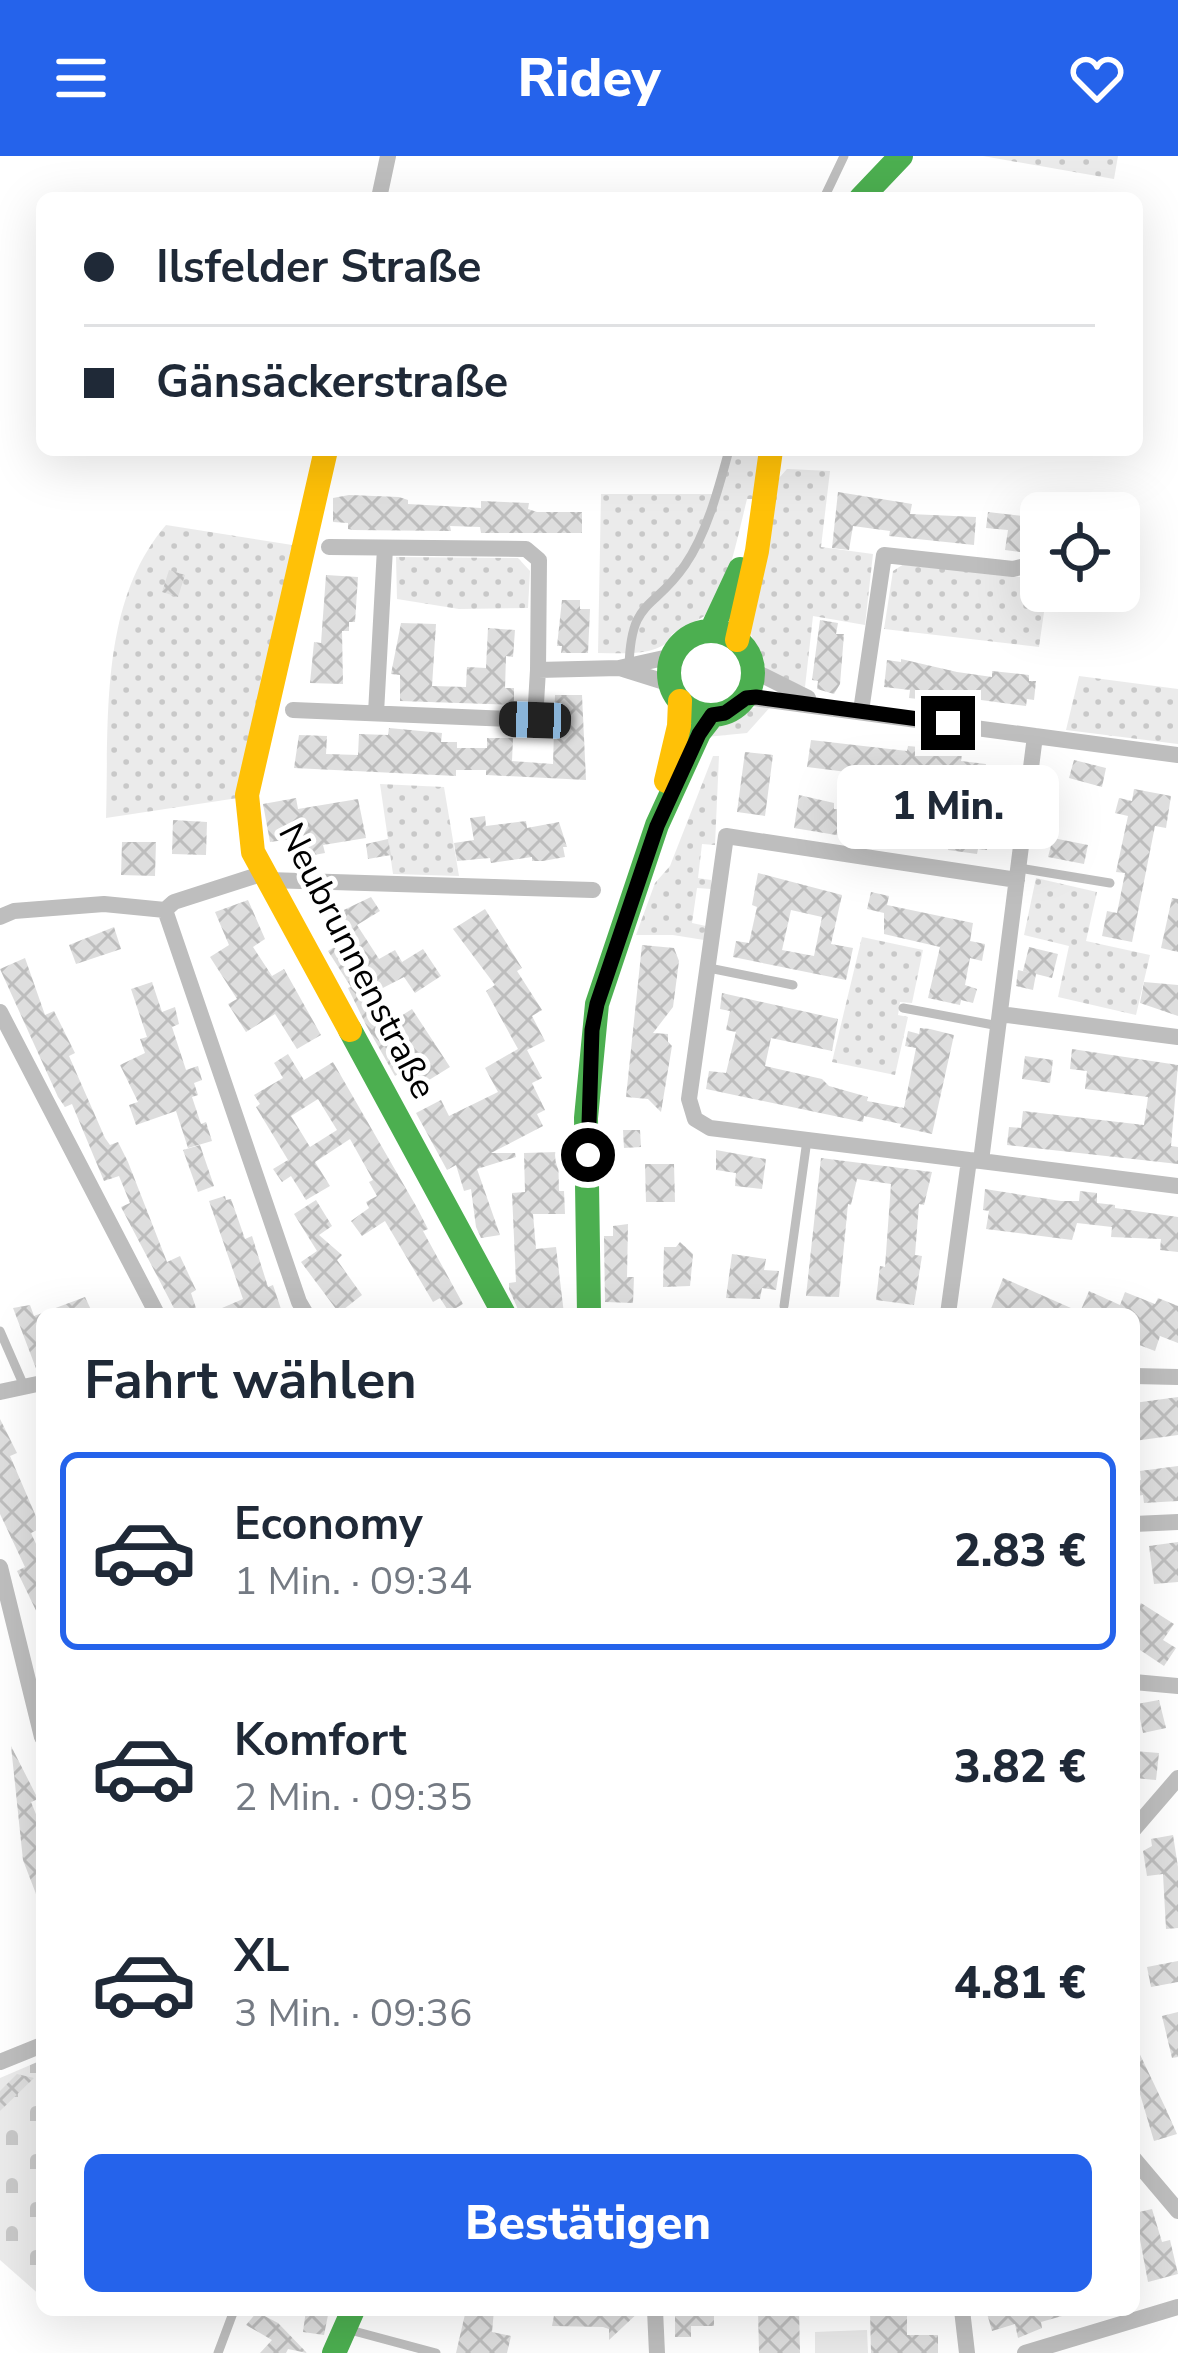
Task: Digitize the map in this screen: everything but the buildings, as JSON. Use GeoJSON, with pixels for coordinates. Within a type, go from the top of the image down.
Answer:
{"type":"FeatureCollection","features":[{"type":"Feature","properties":{"kind":"main road"},"geometry":{"type":"LineString","coordinates":[[867,192],[901,156]]}},
{"type":"Feature","properties":{"kind":"main road","name":"Neubrunnenstraße"},"geometry":{"type":"LineString","coordinates":[[325,456],[317,548],[248,795],[250,837],[266,876],[501,1308]]}},
{"type":"Feature","properties":{"kind":"main road"},"geometry":{"type":"LineString","coordinates":[[711,631],[740,570],[769,462]]}},
{"type":"Feature","properties":{"kind":"main road"},"geometry":{"type":"LineString","coordinates":[[737,640],[757,551],[769,462]]}},
{"type":"Feature","properties":{"kind":"main road"},"geometry":{"type":"LineString","coordinates":[[657,825],[680,726],[675,693],[673,656],[687,639],[711,631],[737,640],[749,654],[754,671],[746,698],[725,713],[695,712],[675,693]]}},
{"type":"Feature","properties":{"kind":"main road"},"geometry":{"type":"LineString","coordinates":[[590,1308],[592,1030],[614,948],[657,825],[712,715]]}},
{"type":"Feature","properties":{"kind":"main road"},"geometry":{"type":"LineString","coordinates":[[334,2353],[349,2319]]}},
{"type":"Feature","properties":{"kind":"street"},"geometry":{"type":"LineString","coordinates":[[380,192],[388,156]]}},
{"type":"Feature","properties":{"kind":"street"},"geometry":{"type":"LineString","coordinates":[[293,710],[535,720],[539,560],[526,549],[317,548]]}},
{"type":"Feature","properties":{"kind":"street"},"geometry":{"type":"LineString","coordinates":[[376,713],[386,548]]}},
{"type":"Feature","properties":{"kind":"street"},"geometry":{"type":"LineString","coordinates":[[861,711],[884,555],[1020,567]]}},
{"type":"Feature","properties":{"kind":"street"},"geometry":{"type":"LineString","coordinates":[[538,670],[625,667],[673,656]]}},
{"type":"Feature","properties":{"kind":"street"},"geometry":{"type":"LineString","coordinates":[[625,667],[675,693]]}},
{"type":"Feature","properties":{"kind":"street"},"geometry":{"type":"LineString","coordinates":[[754,671],[826,706]]}},
{"type":"Feature","properties":{"kind":"street"},"geometry":{"type":"LineString","coordinates":[[746,698],[1178,755]]}},
{"type":"Feature","properties":{"kind":"street"},"geometry":{"type":"LineString","coordinates":[[949,1308],[1000,1020],[1035,736]]}},
{"type":"Feature","properties":{"kind":"street"},"geometry":{"type":"LineString","coordinates":[[1018,874],[726,836],[689,1099],[694,1119],[710,1128],[1178,1186]]}},
{"type":"Feature","properties":{"kind":"street"},"geometry":{"type":"LineString","coordinates":[[0,917],[14,911],[104,904],[165,910],[174,902],[266,876],[593,890]]}},
{"type":"Feature","properties":{"kind":"street"},"geometry":{"type":"LineString","coordinates":[[165,910],[302,1308]]}},
{"type":"Feature","properties":{"kind":"street"},"geometry":{"type":"LineString","coordinates":[[0,1012],[155,1308]]}},
{"type":"Feature","properties":{"kind":"street"},"geometry":{"type":"LineString","coordinates":[[1000,1020],[1178,1037]]}},
{"type":"Feature","properties":{"kind":"street"},"geometry":{"type":"LineString","coordinates":[[1140,1376],[1178,1377]]}},
{"type":"Feature","properties":{"kind":"street"},"geometry":{"type":"LineString","coordinates":[[0,1392],[33,1384]]}},
{"type":"Feature","properties":{"kind":"street"},"geometry":{"type":"LineString","coordinates":[[1140,1524],[1178,1522]]}},
{"type":"Feature","properties":{"kind":"street"},"geometry":{"type":"LineString","coordinates":[[0,1568],[36,1698]]}},
{"type":"Feature","properties":{"kind":"street"},"geometry":{"type":"LineString","coordinates":[[1140,1683],[1178,1686]]}},
{"type":"Feature","properties":{"kind":"street"},"geometry":{"type":"LineString","coordinates":[[1140,1822],[1178,1778]]}},
{"type":"Feature","properties":{"kind":"street"},"geometry":{"type":"LineString","coordinates":[[0,2062],[36,2047]]}},
{"type":"Feature","properties":{"kind":"street"},"geometry":{"type":"LineString","coordinates":[[1140,2166],[1178,2211]]}},
{"type":"Feature","properties":{"kind":"street"},"geometry":{"type":"LineString","coordinates":[[1025,2353],[1178,2307]]}},
{"type":"Feature","properties":{"kind":"street"},"geometry":{"type":"LineString","coordinates":[[655,2316],[657,2353]]}},
{"type":"Feature","properties":{"kind":"street"},"geometry":{"type":"LineString","coordinates":[[963,2316],[967,2353]]}},
{"type":"Feature","properties":{"kind":"lane"},"geometry":{"type":"LineString","coordinates":[[827,192],[844,156]]}},
{"type":"Feature","properties":{"kind":"lane"},"geometry":{"type":"LineString","coordinates":[[625,667],[631,630],[647,602],[686,564],[727,456]]}},
{"type":"Feature","properties":{"kind":"lane"},"geometry":{"type":"LineString","coordinates":[[1018,874],[1110,883]]}},
{"type":"Feature","properties":{"kind":"lane"},"geometry":{"type":"LineString","coordinates":[[709,968],[793,985]]}},
{"type":"Feature","properties":{"kind":"lane"},"geometry":{"type":"LineString","coordinates":[[903,1008],[1000,1020]]}},
{"type":"Feature","properties":{"kind":"lane"},"geometry":{"type":"LineString","coordinates":[[784,1306],[807,1141]]}},
{"type":"Feature","properties":{"kind":"lane"},"geometry":{"type":"LineString","coordinates":[[0,1331],[33,1384]]}},
{"type":"Feature","properties":{"kind":"lane"},"geometry":{"type":"LineString","coordinates":[[218,2353],[232,2316]]}},
{"type":"Feature","properties":{"kind":"lane"},"geometry":{"type":"LineString","coordinates":[[349,2319],[436,2353]]}},
{"type":"Feature","properties":{"kind":"green space"},"geometry":{"type":"Polygon","coordinates":[[[983,156],[1118,156],[1114,179],[983,156]]]}},
{"type":"Feature","properties":{"kind":"green space"},"geometry":{"type":"Polygon","coordinates":[[[729,456],[764,456],[756,499],[747,499],[728,572],[712,609],[657,648],[598,653],[601,494],[719,494],[729,456]]]}},
{"type":"Feature","properties":{"kind":"green space"},"geometry":{"type":"Polygon","coordinates":[[[787,469],[830,471],[821,547],[873,554],[865,625],[813,616],[805,687],[765,667],[749,630],[779,478],[787,469]]]}},
{"type":"Feature","properties":{"kind":"green space"},"geometry":{"type":"Polygon","coordinates":[[[166,525],[305,547],[251,796],[106,818],[109,703],[118,626],[144,556],[166,525]]]}},
{"type":"Feature","properties":{"kind":"green space"},"geometry":{"type":"Polygon","coordinates":[[[396,557],[518,558],[530,571],[528,608],[459,609],[397,599],[396,557]]]}},
{"type":"Feature","properties":{"kind":"green space"},"geometry":{"type":"Polygon","coordinates":[[[904,564],[1020,577],[1020,612],[1044,612],[1039,647],[884,629],[893,571],[904,564]]]}},
{"type":"Feature","properties":{"kind":"green space"},"geometry":{"type":"Polygon","coordinates":[[[1079,676],[1178,689],[1178,744],[1066,730],[1079,676]]]}},
{"type":"Feature","properties":{"kind":"green space"},"geometry":{"type":"Polygon","coordinates":[[[772,705],[747,733],[706,737],[735,714],[772,705]]]}},
{"type":"Feature","properties":{"kind":"green space"},"geometry":{"type":"Polygon","coordinates":[[[713,756],[719,756],[715,845],[702,844],[698,878],[711,880],[711,889],[697,888],[692,923],[706,926],[704,940],[636,935],[655,883],[670,866],[713,756]]]}},
{"type":"Feature","properties":{"kind":"green space"},"geometry":{"type":"Polygon","coordinates":[[[380,784],[444,787],[459,876],[393,874],[380,784]]]}},
{"type":"Feature","properties":{"kind":"green space"},"geometry":{"type":"Polygon","coordinates":[[[1036,878],[1097,892],[1086,941],[1150,955],[1136,1015],[1058,997],[1069,946],[1024,935],[1036,878]]]}},
{"type":"Feature","properties":{"kind":"green space"},"geometry":{"type":"Polygon","coordinates":[[[862,937],[923,950],[912,1003],[900,1002],[898,1015],[908,1017],[895,1075],[832,1062],[862,937]]]}},
{"type":"Feature","properties":{"kind":"green space"},"geometry":{"type":"Polygon","coordinates":[[[36,2063],[36,2292],[0,2260],[0,2078],[36,2063]]]}},
{"type":"Feature","properties":{"kind":"green space"},"geometry":{"type":"Polygon","coordinates":[[[867,2330],[868,2353],[815,2353],[815,2332],[867,2330]]]}},
{"type":"Feature","properties":{"kind":"traffic: fast"},"geometry":{"type":"LineString","coordinates":[[867,192],[901,156]]}},
{"type":"Feature","properties":{"kind":"traffic: fast"},"geometry":{"type":"LineString","coordinates":[[711,631],[740,569]]}},
{"type":"Feature","properties":{"kind":"traffic: fast"},"geometry":{"type":"LineString","coordinates":[[711,631],[741,643],[753,673],[741,703],[711,715],[681,703],[669,673],[681,643],[711,631]]}},
{"type":"Feature","properties":{"kind":"traffic: fast"},"geometry":{"type":"LineString","coordinates":[[589,1308],[586,1118],[597,1004],[657,825],[699,733],[713,715]]}},
{"type":"Feature","properties":{"kind":"traffic: fast"},"geometry":{"type":"LineString","coordinates":[[350,1030],[501,1308]]}},
{"type":"Feature","properties":{"kind":"traffic: fast"},"geometry":{"type":"LineString","coordinates":[[334,2353],[350,2316]]}},
{"type":"Feature","properties":{"kind":"traffic: slow"},"geometry":{"type":"LineString","coordinates":[[325,456],[247,795],[253,852],[350,1030]]}},
{"type":"Feature","properties":{"kind":"traffic: slow"},"geometry":{"type":"LineString","coordinates":[[737,640],[757,551],[770,456]]}},
{"type":"Feature","properties":{"kind":"traffic: slow"},"geometry":{"type":"LineString","coordinates":[[666,781],[680,701]]}},
{"type":"Feature","properties":{"kind":"route"},"geometry":{"type":"LineString","coordinates":[[588,1155],[597,1004],[657,826],[705,723],[712,715],[756,697],[948,723]]}}]}
